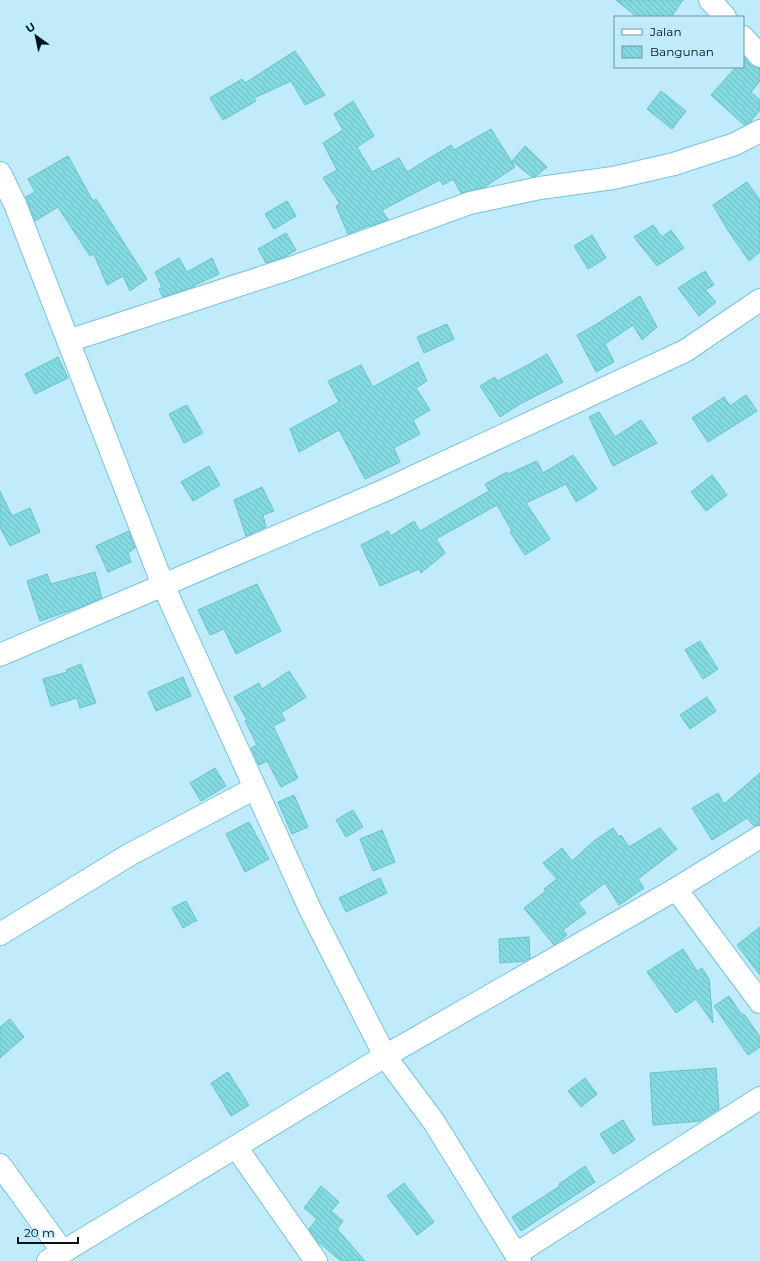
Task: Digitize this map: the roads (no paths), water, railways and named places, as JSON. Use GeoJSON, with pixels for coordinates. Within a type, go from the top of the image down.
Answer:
{"type":"FeatureCollection","features":[{"type":"Feature","properties":{"kind":"street"},"geometry":{"type":"LineString","coordinates":[[710,0],[724,16]]}},
{"type":"Feature","properties":{"kind":"street"},"geometry":{"type":"LineString","coordinates":[[744,38],[760,56]]}},
{"type":"Feature","properties":{"kind":"street"},"geometry":{"type":"LineString","coordinates":[[68,341],[291,268],[470,203],[540,188],[613,178],[674,164],[735,144],[760,131]]}},
{"type":"Feature","properties":{"kind":"street"},"geometry":{"type":"LineString","coordinates":[[2,181],[15,204],[163,585],[310,910],[386,1056],[434,1122],[518,1257],[760,1098]]}},
{"type":"Feature","properties":{"kind":"street"},"geometry":{"type":"LineString","coordinates":[[0,654],[383,491],[685,351],[760,300]]}},
{"type":"Feature","properties":{"kind":"street"},"geometry":{"type":"LineString","coordinates":[[0,934],[129,855],[255,788]]}},
{"type":"Feature","properties":{"kind":"street"},"geometry":{"type":"LineString","coordinates":[[0,1165],[56,1256],[386,1056],[676,889],[760,837]]}},
{"type":"Feature","properties":{"kind":"street"},"geometry":{"type":"LineString","coordinates":[[676,889],[760,1002]]}},
{"type":"Feature","properties":{"kind":"street"},"geometry":{"type":"LineString","coordinates":[[236,1147],[316,1261]]}}]}
